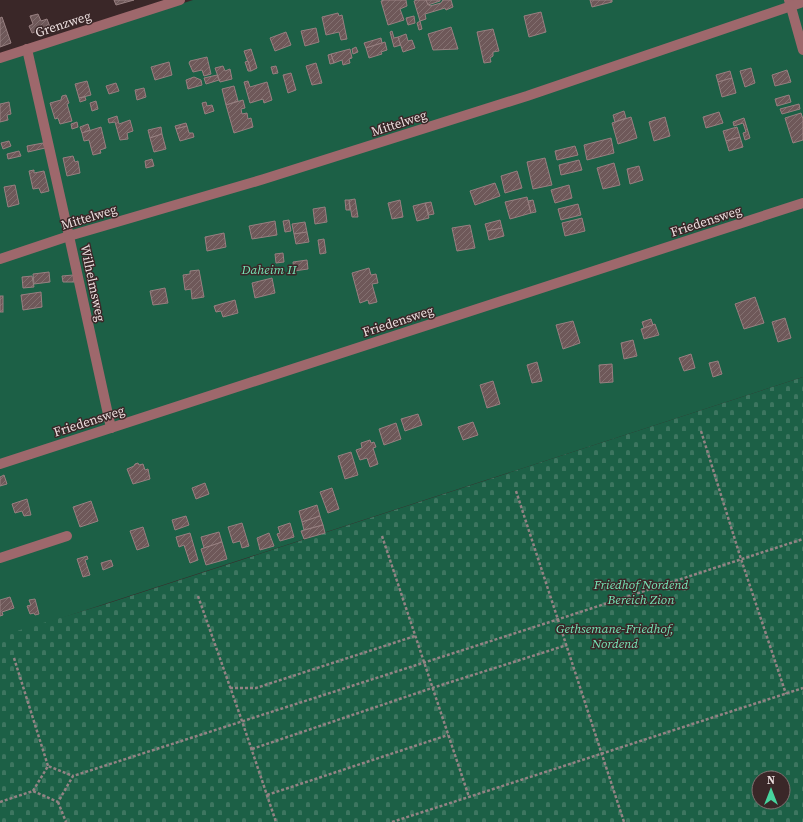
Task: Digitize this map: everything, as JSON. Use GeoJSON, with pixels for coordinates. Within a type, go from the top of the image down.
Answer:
{"type":"FeatureCollection","features":[{"type":"Feature","properties":{"kind":"lane","name":"Grenzweg"},"geometry":{"type":"LineString","coordinates":[[0,58],[180,0]]}},
{"type":"Feature","properties":{"kind":"lane","name":"Mittelweg"},"geometry":{"type":"LineString","coordinates":[[0,259],[69,236],[264,179],[452,120],[534,93],[790,3],[803,2]]}},
{"type":"Feature","properties":{"kind":"lane"},"geometry":{"type":"LineString","coordinates":[[790,3],[803,50]]}},
{"type":"Feature","properties":{"kind":"lane","name":"Wilhelmsweg"},"geometry":{"type":"LineString","coordinates":[[27,49],[111,428]]}},
{"type":"Feature","properties":{"kind":"lane","name":"Friedensweg"},"geometry":{"type":"LineString","coordinates":[[0,464],[803,203]]}},
{"type":"Feature","properties":{"kind":"lane"},"geometry":{"type":"LineString","coordinates":[[0,558],[67,536]]}},
{"type":"Feature","properties":{"kind":"path"},"geometry":{"type":"LineString","coordinates":[[701,431],[741,559],[786,694]]}},
{"type":"Feature","properties":{"kind":"path"},"geometry":{"type":"LineString","coordinates":[[516,491],[624,822]]}},
{"type":"Feature","properties":{"kind":"path"},"geometry":{"type":"LineString","coordinates":[[382,536],[469,797]]}},
{"type":"Feature","properties":{"kind":"path"},"geometry":{"type":"LineString","coordinates":[[48,766],[73,776],[803,539]]}},
{"type":"Feature","properties":{"kind":"path"},"geometry":{"type":"LineString","coordinates":[[198,596],[276,822]]}},
{"type":"Feature","properties":{"kind":"path"},"geometry":{"type":"LineString","coordinates":[[230,688],[256,688],[415,636]]}},
{"type":"Feature","properties":{"kind":"path"},"geometry":{"type":"LineString","coordinates":[[252,749],[567,644]]}},
{"type":"Feature","properties":{"kind":"path"},"geometry":{"type":"LineString","coordinates":[[0,802],[33,791],[48,766],[14,658]]}},
{"type":"Feature","properties":{"kind":"path"},"geometry":{"type":"LineString","coordinates":[[392,822],[803,688]]}},
{"type":"Feature","properties":{"kind":"path"},"geometry":{"type":"LineString","coordinates":[[267,795],[448,735]]}},
{"type":"Feature","properties":{"kind":"path"},"geometry":{"type":"LineString","coordinates":[[58,802],[73,776]]}},
{"type":"Feature","properties":{"kind":"path"},"geometry":{"type":"LineString","coordinates":[[33,791],[58,802],[66,822]]}},
{"type":"Feature","properties":{"kind":"green space","name":"Daheim II"},"geometry":{"type":"Polygon","coordinates":[[[193,0],[803,0],[803,377],[0,638],[0,62],[193,0]]]}},
{"type":"Feature","properties":{"kind":"green space","name":"Gethsemane-Friedhof, Nordend"},"geometry":{"type":"Polygon","coordinates":[[[803,377],[803,822],[0,822],[0,636],[106,604],[803,377]]]}},
{"type":"Feature","properties":{"kind":"building"},"geometry":{"type":"Polygon","coordinates":[[[114,0],[134,0],[116,5],[114,0]]]}},
{"type":"Feature","properties":{"kind":"building"},"geometry":{"type":"Polygon","coordinates":[[[406,0],[407,6],[400,9],[404,20],[388,25],[381,1],[406,0]]]}},
{"type":"Feature","properties":{"kind":"building"},"geometry":{"type":"Polygon","coordinates":[[[426,0],[430,6],[441,3],[443,0],[451,0],[453,7],[446,10],[445,8],[425,14],[426,19],[420,21],[414,1],[426,0]]]}},
{"type":"Feature","properties":{"kind":"building"},"geometry":{"type":"Polygon","coordinates":[[[426,0],[440,0],[440,1],[428,5],[426,0]]]}},
{"type":"Feature","properties":{"kind":"building"},"geometry":{"type":"Polygon","coordinates":[[[590,0],[612,0],[612,2],[592,7],[590,0]]]}},
{"type":"Feature","properties":{"kind":"building"},"geometry":{"type":"Polygon","coordinates":[[[541,12],[546,32],[529,37],[524,16],[541,12]]]}},
{"type":"Feature","properties":{"kind":"building"},"geometry":{"type":"Polygon","coordinates":[[[338,13],[339,16],[342,15],[347,39],[341,40],[339,32],[326,35],[322,17],[338,13]]]}},
{"type":"Feature","properties":{"kind":"building"},"geometry":{"type":"Polygon","coordinates":[[[38,14],[41,21],[47,19],[50,27],[32,33],[29,26],[33,24],[30,16],[38,14]]]}},
{"type":"Feature","properties":{"kind":"building"},"geometry":{"type":"Polygon","coordinates":[[[414,16],[415,23],[408,25],[406,18],[414,16]]]}},
{"type":"Feature","properties":{"kind":"building"},"geometry":{"type":"Polygon","coordinates":[[[2,17],[11,43],[0,47],[0,18],[2,17]]]}},
{"type":"Feature","properties":{"kind":"building"},"geometry":{"type":"Polygon","coordinates":[[[420,21],[422,29],[419,30],[417,23],[420,21]]]}},
{"type":"Feature","properties":{"kind":"building"},"geometry":{"type":"Polygon","coordinates":[[[451,27],[458,49],[433,50],[428,34],[451,27]]]}},
{"type":"Feature","properties":{"kind":"building"},"geometry":{"type":"Polygon","coordinates":[[[316,28],[319,42],[305,46],[301,31],[316,28]]]}},
{"type":"Feature","properties":{"kind":"building"},"geometry":{"type":"Polygon","coordinates":[[[493,29],[499,51],[493,52],[493,56],[490,58],[491,62],[484,63],[477,32],[493,29]]]}},
{"type":"Feature","properties":{"kind":"building"},"geometry":{"type":"Polygon","coordinates":[[[392,31],[394,38],[398,37],[401,45],[394,47],[390,32],[392,31]]]}},
{"type":"Feature","properties":{"kind":"building"},"geometry":{"type":"Polygon","coordinates":[[[286,32],[291,45],[275,51],[270,38],[286,32]]]}},
{"type":"Feature","properties":{"kind":"building"},"geometry":{"type":"Polygon","coordinates":[[[406,34],[408,41],[412,40],[415,48],[403,52],[398,37],[406,34]]]}},
{"type":"Feature","properties":{"kind":"building"},"geometry":{"type":"Polygon","coordinates":[[[381,38],[382,43],[366,48],[364,43],[381,38]]]}},
{"type":"Feature","properties":{"kind":"building"},"geometry":{"type":"Polygon","coordinates":[[[385,42],[387,50],[381,52],[382,54],[369,58],[366,48],[385,42]]]}},
{"type":"Feature","properties":{"kind":"building"},"geometry":{"type":"Polygon","coordinates":[[[356,47],[358,52],[353,54],[352,49],[356,47]]]}},
{"type":"Feature","properties":{"kind":"building"},"geometry":{"type":"Polygon","coordinates":[[[251,49],[257,68],[251,71],[244,51],[251,49]]]}},
{"type":"Feature","properties":{"kind":"building"},"geometry":{"type":"Polygon","coordinates":[[[350,49],[352,58],[349,59],[350,63],[343,65],[342,60],[334,63],[331,54],[350,49]]]}},
{"type":"Feature","properties":{"kind":"building"},"geometry":{"type":"Polygon","coordinates":[[[331,54],[334,63],[330,64],[328,55],[331,54]]]}},
{"type":"Feature","properties":{"kind":"building"},"geometry":{"type":"Polygon","coordinates":[[[207,57],[211,74],[204,76],[202,70],[193,72],[189,63],[190,61],[207,57]]]}},
{"type":"Feature","properties":{"kind":"building"},"geometry":{"type":"Polygon","coordinates":[[[248,61],[251,71],[248,71],[245,62],[248,61]]]}},
{"type":"Feature","properties":{"kind":"building"},"geometry":{"type":"Polygon","coordinates":[[[169,62],[172,75],[155,80],[151,67],[169,62]]]}},
{"type":"Feature","properties":{"kind":"building"},"geometry":{"type":"Polygon","coordinates":[[[316,63],[322,83],[312,85],[306,66],[316,63]]]}},
{"type":"Feature","properties":{"kind":"building"},"geometry":{"type":"Polygon","coordinates":[[[223,66],[225,71],[230,69],[232,79],[220,82],[215,68],[223,66]]]}},
{"type":"Feature","properties":{"kind":"building"},"geometry":{"type":"Polygon","coordinates":[[[276,66],[278,73],[273,74],[271,67],[276,66]]]}},
{"type":"Feature","properties":{"kind":"building"},"geometry":{"type":"Polygon","coordinates":[[[751,68],[755,83],[745,87],[740,71],[751,68]]]}},
{"type":"Feature","properties":{"kind":"building"},"geometry":{"type":"Polygon","coordinates":[[[787,70],[791,82],[775,86],[772,75],[787,70]]]}},
{"type":"Feature","properties":{"kind":"building"},"geometry":{"type":"Polygon","coordinates":[[[730,71],[732,78],[718,82],[716,75],[730,71]]]}},
{"type":"Feature","properties":{"kind":"building"},"geometry":{"type":"Polygon","coordinates":[[[291,73],[296,90],[288,93],[283,75],[291,73]]]}},
{"type":"Feature","properties":{"kind":"building"},"geometry":{"type":"Polygon","coordinates":[[[217,75],[219,80],[206,84],[204,78],[217,75]]]}},
{"type":"Feature","properties":{"kind":"building"},"geometry":{"type":"Polygon","coordinates":[[[194,77],[201,80],[202,85],[188,89],[186,80],[194,77]]]}},
{"type":"Feature","properties":{"kind":"building"},"geometry":{"type":"Polygon","coordinates":[[[732,78],[736,93],[722,97],[718,82],[732,78]]]}},
{"type":"Feature","properties":{"kind":"building"},"geometry":{"type":"Polygon","coordinates":[[[87,81],[91,95],[79,98],[75,84],[87,81]]]}},
{"type":"Feature","properties":{"kind":"building"},"geometry":{"type":"Polygon","coordinates":[[[248,81],[250,87],[267,82],[272,100],[264,103],[263,99],[250,103],[244,82],[248,81]]]}},
{"type":"Feature","properties":{"kind":"building"},"geometry":{"type":"Polygon","coordinates":[[[116,83],[119,91],[109,94],[106,86],[116,83]]]}},
{"type":"Feature","properties":{"kind":"building"},"geometry":{"type":"Polygon","coordinates":[[[234,86],[238,101],[226,105],[222,89],[234,86]]]}},
{"type":"Feature","properties":{"kind":"building"},"geometry":{"type":"Polygon","coordinates":[[[144,88],[146,97],[137,100],[135,90],[144,88]]]}},
{"type":"Feature","properties":{"kind":"building"},"geometry":{"type":"Polygon","coordinates":[[[66,95],[72,121],[60,124],[58,118],[55,119],[50,103],[61,100],[62,96],[66,95]]]}},
{"type":"Feature","properties":{"kind":"building"},"geometry":{"type":"Polygon","coordinates":[[[789,95],[791,102],[777,106],[775,99],[789,95]]]}},
{"type":"Feature","properties":{"kind":"building"},"geometry":{"type":"Polygon","coordinates":[[[85,97],[86,100],[80,102],[79,98],[85,97]]]}},
{"type":"Feature","properties":{"kind":"building"},"geometry":{"type":"Polygon","coordinates":[[[243,100],[245,108],[241,109],[242,114],[247,113],[248,119],[251,118],[253,127],[234,133],[226,105],[243,100]]]}},
{"type":"Feature","properties":{"kind":"building"},"geometry":{"type":"Polygon","coordinates":[[[96,101],[98,109],[92,111],[90,103],[96,101]]]}},
{"type":"Feature","properties":{"kind":"building"},"geometry":{"type":"Polygon","coordinates":[[[9,102],[11,114],[7,115],[8,120],[0,122],[0,104],[9,102]]]}},
{"type":"Feature","properties":{"kind":"building"},"geometry":{"type":"Polygon","coordinates":[[[206,102],[207,106],[212,105],[214,111],[205,114],[202,103],[206,102]]]}},
{"type":"Feature","properties":{"kind":"building"},"geometry":{"type":"Polygon","coordinates":[[[799,104],[800,109],[782,114],[780,109],[799,104]]]}},
{"type":"Feature","properties":{"kind":"building"},"geometry":{"type":"Polygon","coordinates":[[[624,111],[626,118],[615,122],[613,115],[624,111]]]}},
{"type":"Feature","properties":{"kind":"building"},"geometry":{"type":"Polygon","coordinates":[[[719,112],[723,123],[706,128],[703,117],[719,112]]]}},
{"type":"Feature","properties":{"kind":"building"},"geometry":{"type":"Polygon","coordinates":[[[801,113],[803,119],[803,140],[793,143],[785,118],[801,113]]]}},
{"type":"Feature","properties":{"kind":"building"},"geometry":{"type":"Polygon","coordinates":[[[117,116],[119,124],[130,120],[133,131],[127,133],[128,139],[120,140],[115,122],[109,123],[108,119],[117,116]]]}},
{"type":"Feature","properties":{"kind":"building"},"geometry":{"type":"Polygon","coordinates":[[[631,117],[637,138],[618,144],[612,123],[631,117]]]}},
{"type":"Feature","properties":{"kind":"building"},"geometry":{"type":"Polygon","coordinates":[[[665,117],[670,136],[654,141],[649,122],[665,117]]]}},
{"type":"Feature","properties":{"kind":"building"},"geometry":{"type":"Polygon","coordinates":[[[744,118],[750,138],[745,140],[743,133],[746,132],[743,123],[734,126],[733,122],[744,118]]]}},
{"type":"Feature","properties":{"kind":"building"},"geometry":{"type":"Polygon","coordinates":[[[77,122],[78,127],[72,129],[71,124],[77,122]]]}},
{"type":"Feature","properties":{"kind":"building"},"geometry":{"type":"Polygon","coordinates":[[[186,123],[187,126],[176,129],[175,126],[186,123]]]}},
{"type":"Feature","properties":{"kind":"building"},"geometry":{"type":"Polygon","coordinates":[[[88,124],[90,130],[82,133],[80,127],[88,124]]]}},
{"type":"Feature","properties":{"kind":"building"},"geometry":{"type":"Polygon","coordinates":[[[187,126],[189,133],[193,133],[194,137],[180,141],[176,129],[187,126]]]}},
{"type":"Feature","properties":{"kind":"building"},"geometry":{"type":"Polygon","coordinates":[[[101,127],[106,148],[100,150],[101,153],[93,155],[89,140],[84,141],[82,133],[101,127]]]}},
{"type":"Feature","properties":{"kind":"building"},"geometry":{"type":"Polygon","coordinates":[[[161,127],[162,134],[150,138],[148,130],[161,127]]]}},
{"type":"Feature","properties":{"kind":"building"},"geometry":{"type":"Polygon","coordinates":[[[737,127],[740,137],[726,141],[723,131],[737,127]]]}},
{"type":"Feature","properties":{"kind":"building"},"geometry":{"type":"Polygon","coordinates":[[[162,134],[166,149],[154,152],[150,138],[162,134]]]}},
{"type":"Feature","properties":{"kind":"building"},"geometry":{"type":"Polygon","coordinates":[[[740,137],[743,147],[729,151],[726,141],[740,137]]]}},
{"type":"Feature","properties":{"kind":"building"},"geometry":{"type":"Polygon","coordinates":[[[611,138],[614,153],[587,160],[584,145],[611,138]]]}},
{"type":"Feature","properties":{"kind":"building"},"geometry":{"type":"Polygon","coordinates":[[[9,141],[11,146],[3,149],[1,143],[9,141]]]}},
{"type":"Feature","properties":{"kind":"building"},"geometry":{"type":"Polygon","coordinates":[[[43,143],[45,148],[28,152],[27,146],[43,143]]]}},
{"type":"Feature","properties":{"kind":"building"},"geometry":{"type":"Polygon","coordinates":[[[575,146],[578,155],[557,160],[555,151],[575,146]]]}},
{"type":"Feature","properties":{"kind":"building"},"geometry":{"type":"Polygon","coordinates":[[[19,151],[21,156],[8,159],[7,154],[19,151]]]}},
{"type":"Feature","properties":{"kind":"building"},"geometry":{"type":"Polygon","coordinates":[[[73,156],[75,162],[78,161],[80,173],[67,176],[63,158],[73,156]]]}},
{"type":"Feature","properties":{"kind":"building"},"geometry":{"type":"Polygon","coordinates":[[[545,158],[552,185],[533,189],[527,162],[545,158]]]}},
{"type":"Feature","properties":{"kind":"building"},"geometry":{"type":"Polygon","coordinates":[[[152,159],[154,166],[146,168],[145,161],[152,159]]]}},
{"type":"Feature","properties":{"kind":"building"},"geometry":{"type":"Polygon","coordinates":[[[579,160],[582,170],[561,175],[559,165],[579,160]]]}},
{"type":"Feature","properties":{"kind":"building"},"geometry":{"type":"Polygon","coordinates":[[[614,163],[620,185],[603,189],[597,168],[614,163]]]}},
{"type":"Feature","properties":{"kind":"building"},"geometry":{"type":"Polygon","coordinates":[[[639,166],[643,180],[630,184],[627,169],[639,166]]]}},
{"type":"Feature","properties":{"kind":"building"},"geometry":{"type":"Polygon","coordinates":[[[34,170],[34,173],[44,171],[49,191],[41,193],[39,188],[33,189],[29,171],[34,170]]]}},
{"type":"Feature","properties":{"kind":"building"},"geometry":{"type":"Polygon","coordinates":[[[517,171],[522,188],[505,193],[501,176],[517,171]]]}},
{"type":"Feature","properties":{"kind":"building"},"geometry":{"type":"Polygon","coordinates":[[[495,183],[500,196],[475,205],[470,191],[495,183]]]}},
{"type":"Feature","properties":{"kind":"building"},"geometry":{"type":"Polygon","coordinates":[[[15,185],[19,204],[8,207],[4,187],[15,185]]]}},
{"type":"Feature","properties":{"kind":"building"},"geometry":{"type":"Polygon","coordinates":[[[569,185],[572,198],[555,203],[551,190],[569,185]]]}},
{"type":"Feature","properties":{"kind":"building"},"geometry":{"type":"Polygon","coordinates":[[[527,197],[531,213],[510,219],[505,202],[527,197]]]}},
{"type":"Feature","properties":{"kind":"building"},"geometry":{"type":"Polygon","coordinates":[[[355,199],[358,217],[352,217],[349,200],[355,199]]]}},
{"type":"Feature","properties":{"kind":"building"},"geometry":{"type":"Polygon","coordinates":[[[345,200],[349,200],[350,210],[346,210],[345,200]]]}},
{"type":"Feature","properties":{"kind":"building"},"geometry":{"type":"Polygon","coordinates":[[[400,200],[403,217],[392,219],[388,203],[400,200]]]}},
{"type":"Feature","properties":{"kind":"building"},"geometry":{"type":"Polygon","coordinates":[[[533,200],[536,212],[531,213],[528,201],[533,200]]]}},
{"type":"Feature","properties":{"kind":"building"},"geometry":{"type":"Polygon","coordinates":[[[431,202],[434,214],[429,215],[425,203],[431,202]]]}},
{"type":"Feature","properties":{"kind":"building"},"geometry":{"type":"Polygon","coordinates":[[[425,203],[429,218],[417,221],[413,206],[425,203]]]}},
{"type":"Feature","properties":{"kind":"building"},"geometry":{"type":"Polygon","coordinates":[[[578,204],[581,215],[561,220],[558,209],[578,204]]]}},
{"type":"Feature","properties":{"kind":"building"},"geometry":{"type":"Polygon","coordinates":[[[325,207],[327,222],[315,224],[313,209],[325,207]]]}},
{"type":"Feature","properties":{"kind":"building"},"geometry":{"type":"Polygon","coordinates":[[[582,218],[585,231],[565,236],[562,223],[582,218]]]}},
{"type":"Feature","properties":{"kind":"building"},"geometry":{"type":"Polygon","coordinates":[[[289,220],[291,231],[285,232],[283,221],[289,220]]]}},
{"type":"Feature","properties":{"kind":"building"},"geometry":{"type":"Polygon","coordinates":[[[500,220],[502,228],[487,231],[485,224],[500,220]]]}},
{"type":"Feature","properties":{"kind":"building"},"geometry":{"type":"Polygon","coordinates":[[[275,221],[277,235],[252,239],[249,226],[275,221]]]}},
{"type":"Feature","properties":{"kind":"building"},"geometry":{"type":"Polygon","coordinates":[[[305,222],[307,232],[294,234],[292,224],[305,222]]]}},
{"type":"Feature","properties":{"kind":"building"},"geometry":{"type":"Polygon","coordinates":[[[470,225],[475,248],[457,251],[452,228],[470,225]]]}},
{"type":"Feature","properties":{"kind":"building"},"geometry":{"type":"Polygon","coordinates":[[[502,228],[504,236],[489,240],[487,231],[502,228]]]}},
{"type":"Feature","properties":{"kind":"building"},"geometry":{"type":"Polygon","coordinates":[[[307,232],[309,242],[296,244],[294,234],[307,232]]]}},
{"type":"Feature","properties":{"kind":"building"},"geometry":{"type":"Polygon","coordinates":[[[224,233],[226,247],[207,251],[205,237],[224,233]]]}},
{"type":"Feature","properties":{"kind":"building"},"geometry":{"type":"Polygon","coordinates":[[[324,239],[326,253],[320,254],[318,240],[324,239]]]}},
{"type":"Feature","properties":{"kind":"building"},"geometry":{"type":"Polygon","coordinates":[[[283,253],[284,262],[276,263],[275,254],[283,253]]]}},
{"type":"Feature","properties":{"kind":"building"},"geometry":{"type":"Polygon","coordinates":[[[307,260],[308,269],[294,271],[293,262],[307,260]]]}},
{"type":"Feature","properties":{"kind":"building"},"geometry":{"type":"Polygon","coordinates":[[[369,268],[371,275],[376,274],[378,283],[372,284],[377,302],[369,304],[368,300],[360,303],[352,273],[369,268]]]}},
{"type":"Feature","properties":{"kind":"building"},"geometry":{"type":"Polygon","coordinates":[[[199,270],[204,297],[192,299],[191,289],[185,290],[183,275],[190,274],[190,271],[199,270]]]}},
{"type":"Feature","properties":{"kind":"building"},"geometry":{"type":"Polygon","coordinates":[[[49,272],[50,282],[34,284],[33,274],[49,272]]]}},
{"type":"Feature","properties":{"kind":"building"},"geometry":{"type":"Polygon","coordinates":[[[73,275],[74,282],[63,282],[62,276],[73,275]]]}},
{"type":"Feature","properties":{"kind":"building"},"geometry":{"type":"Polygon","coordinates":[[[32,276],[34,287],[23,288],[22,277],[32,276]]]}},
{"type":"Feature","properties":{"kind":"building"},"geometry":{"type":"Polygon","coordinates":[[[272,278],[275,293],[255,298],[252,283],[272,278]]]}},
{"type":"Feature","properties":{"kind":"building"},"geometry":{"type":"Polygon","coordinates":[[[165,288],[168,303],[153,305],[150,291],[165,288]]]}},
{"type":"Feature","properties":{"kind":"building"},"geometry":{"type":"Polygon","coordinates":[[[41,292],[42,307],[23,310],[21,295],[41,292]]]}},
{"type":"Feature","properties":{"kind":"building"},"geometry":{"type":"Polygon","coordinates":[[[0,296],[3,296],[3,312],[0,312],[0,296]]]}},
{"type":"Feature","properties":{"kind":"building"},"geometry":{"type":"Polygon","coordinates":[[[755,297],[764,323],[744,329],[735,304],[755,297]]]}},
{"type":"Feature","properties":{"kind":"building"},"geometry":{"type":"Polygon","coordinates":[[[235,300],[238,313],[223,317],[221,311],[216,312],[214,306],[235,300]]]}},
{"type":"Feature","properties":{"kind":"building"},"geometry":{"type":"Polygon","coordinates":[[[785,318],[791,338],[778,342],[772,322],[785,318]]]}},
{"type":"Feature","properties":{"kind":"building"},"geometry":{"type":"Polygon","coordinates":[[[651,319],[653,325],[644,328],[642,322],[651,319]]]}},
{"type":"Feature","properties":{"kind":"building"},"geometry":{"type":"Polygon","coordinates":[[[573,321],[580,343],[563,349],[556,325],[573,321]]]}},
{"type":"Feature","properties":{"kind":"building"},"geometry":{"type":"Polygon","coordinates":[[[655,324],[659,335],[644,339],[641,329],[655,324]]]}},
{"type":"Feature","properties":{"kind":"building"},"geometry":{"type":"Polygon","coordinates":[[[633,340],[637,356],[624,359],[621,343],[633,340]]]}},
{"type":"Feature","properties":{"kind":"building"},"geometry":{"type":"Polygon","coordinates":[[[691,354],[695,368],[684,371],[679,358],[691,354]]]}},
{"type":"Feature","properties":{"kind":"building"},"geometry":{"type":"Polygon","coordinates":[[[718,361],[722,374],[713,377],[709,363],[718,361]]]}},
{"type":"Feature","properties":{"kind":"building"},"geometry":{"type":"Polygon","coordinates":[[[537,362],[542,381],[532,383],[527,365],[537,362]]]}},
{"type":"Feature","properties":{"kind":"building"},"geometry":{"type":"Polygon","coordinates":[[[612,364],[613,382],[600,383],[599,365],[612,364]]]}},
{"type":"Feature","properties":{"kind":"building"},"geometry":{"type":"Polygon","coordinates":[[[493,381],[500,404],[487,408],[480,385],[493,381]]]}},
{"type":"Feature","properties":{"kind":"building"},"geometry":{"type":"Polygon","coordinates":[[[418,414],[422,425],[405,431],[401,419],[418,414]]]}},
{"type":"Feature","properties":{"kind":"building"},"geometry":{"type":"Polygon","coordinates":[[[473,422],[478,435],[463,440],[458,427],[473,422]]]}},
{"type":"Feature","properties":{"kind":"building"},"geometry":{"type":"Polygon","coordinates":[[[396,423],[401,439],[384,445],[379,429],[396,423]]]}},
{"type":"Feature","properties":{"kind":"building"},"geometry":{"type":"Polygon","coordinates":[[[370,440],[371,443],[374,442],[376,447],[373,448],[378,464],[370,467],[367,458],[360,460],[356,450],[362,448],[361,443],[370,440]]]}},
{"type":"Feature","properties":{"kind":"building"},"geometry":{"type":"Polygon","coordinates":[[[351,452],[358,475],[345,479],[338,456],[351,452]]]}},
{"type":"Feature","properties":{"kind":"building"},"geometry":{"type":"Polygon","coordinates":[[[138,463],[139,465],[143,464],[145,470],[148,469],[150,479],[133,484],[127,469],[138,463]]]}},
{"type":"Feature","properties":{"kind":"building"},"geometry":{"type":"Polygon","coordinates":[[[4,475],[7,484],[0,486],[0,477],[4,475]]]}},
{"type":"Feature","properties":{"kind":"building"},"geometry":{"type":"Polygon","coordinates":[[[205,483],[209,494],[196,499],[192,488],[205,483]]]}},
{"type":"Feature","properties":{"kind":"building"},"geometry":{"type":"Polygon","coordinates":[[[332,488],[339,509],[328,513],[320,492],[332,488]]]}},
{"type":"Feature","properties":{"kind":"building"},"geometry":{"type":"Polygon","coordinates":[[[27,499],[31,515],[24,516],[22,511],[15,513],[12,504],[27,499]]]}},
{"type":"Feature","properties":{"kind":"building"},"geometry":{"type":"Polygon","coordinates":[[[91,501],[98,521],[80,527],[73,507],[91,501]]]}},
{"type":"Feature","properties":{"kind":"building"},"geometry":{"type":"Polygon","coordinates":[[[317,505],[320,516],[302,522],[299,511],[317,505]]]}},
{"type":"Feature","properties":{"kind":"building"},"geometry":{"type":"Polygon","coordinates":[[[186,516],[189,525],[175,530],[172,520],[186,516]]]}},
{"type":"Feature","properties":{"kind":"building"},"geometry":{"type":"Polygon","coordinates":[[[320,516],[323,525],[304,530],[302,522],[320,516]]]}},
{"type":"Feature","properties":{"kind":"building"},"geometry":{"type":"Polygon","coordinates":[[[242,523],[249,546],[242,548],[240,541],[233,543],[228,527],[242,523]]]}},
{"type":"Feature","properties":{"kind":"building"},"geometry":{"type":"Polygon","coordinates":[[[290,523],[294,537],[280,541],[277,534],[280,533],[278,527],[290,523]]]}},
{"type":"Feature","properties":{"kind":"building"},"geometry":{"type":"Polygon","coordinates":[[[323,525],[325,533],[304,539],[301,531],[323,525]]]}},
{"type":"Feature","properties":{"kind":"building"},"geometry":{"type":"Polygon","coordinates":[[[143,527],[149,546],[137,550],[130,531],[143,527]]]}},
{"type":"Feature","properties":{"kind":"building"},"geometry":{"type":"Polygon","coordinates":[[[219,532],[222,542],[204,548],[201,537],[219,532]]]}},
{"type":"Feature","properties":{"kind":"building"},"geometry":{"type":"Polygon","coordinates":[[[190,533],[198,560],[190,563],[184,545],[179,547],[176,537],[190,533]]]}},
{"type":"Feature","properties":{"kind":"building"},"geometry":{"type":"Polygon","coordinates":[[[269,533],[274,546],[260,550],[257,538],[269,533]]]}},
{"type":"Feature","properties":{"kind":"building"},"geometry":{"type":"Polygon","coordinates":[[[222,542],[227,559],[206,565],[201,549],[222,542]]]}},
{"type":"Feature","properties":{"kind":"building"},"geometry":{"type":"Polygon","coordinates":[[[87,556],[88,559],[85,560],[90,575],[83,577],[77,559],[87,556]]]}},
{"type":"Feature","properties":{"kind":"building"},"geometry":{"type":"Polygon","coordinates":[[[111,560],[113,566],[103,570],[101,563],[111,560]]]}},
{"type":"Feature","properties":{"kind":"building"},"geometry":{"type":"Polygon","coordinates":[[[10,597],[14,608],[2,612],[3,615],[0,616],[0,600],[10,597]]]}},
{"type":"Feature","properties":{"kind":"building"},"geometry":{"type":"Polygon","coordinates":[[[35,599],[39,614],[35,615],[34,613],[30,614],[27,606],[31,605],[29,600],[35,599]]]}},
{"type":"Feature","properties":{"kind":"park label","name":"Friedhof Nordend Bereich Zion"},"geometry":{"type":"Point","coordinates":[641,592]}}]}
